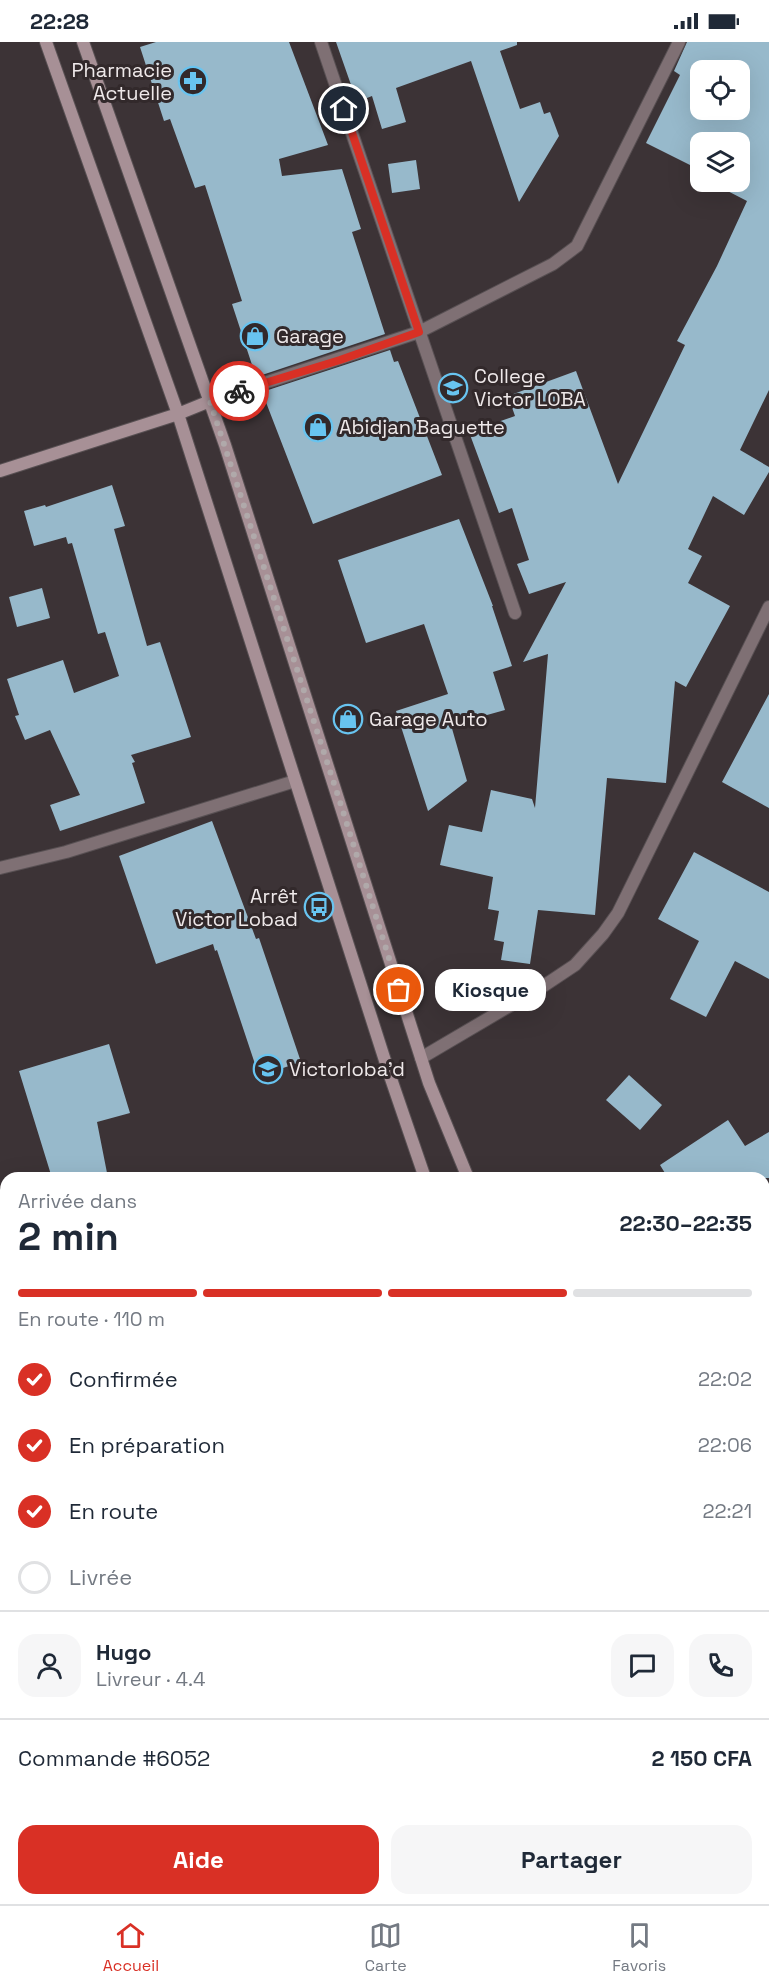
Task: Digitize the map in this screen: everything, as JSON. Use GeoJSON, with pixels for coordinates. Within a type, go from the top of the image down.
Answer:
{"type":"FeatureCollection","features":[{"type":"Feature","properties":{"kind":"main road"},"geometry":{"type":"LineString","coordinates":[[46,42],[178,414],[388,1070],[423,1172]]}},
{"type":"Feature","properties":{"kind":"main road"},"geometry":{"type":"LineString","coordinates":[[83,42],[210,401],[421,1058],[466,1172]]}},
{"type":"Feature","properties":{"kind":"main road"},"geometry":{"type":"LineString","coordinates":[[0,471],[178,414],[210,401]]}},
{"type":"Feature","properties":{"kind":"street"},"geometry":{"type":"LineString","coordinates":[[321,42],[515,613]]}},
{"type":"Feature","properties":{"kind":"street"},"geometry":{"type":"LineString","coordinates":[[210,401],[419,332],[553,264],[577,246],[679,42]]}},
{"type":"Feature","properties":{"kind":"street"},"geometry":{"type":"LineString","coordinates":[[421,1058],[575,965],[603,934],[618,913],[769,608]]}},
{"type":"Feature","properties":{"kind":"street"},"geometry":{"type":"LineString","coordinates":[[0,868],[66,852],[295,781]]}},
{"type":"Feature","properties":{"kind":"building"},"geometry":{"type":"Polygon","coordinates":[[[156,42],[289,42],[328,145],[279,159],[282,176],[342,169],[361,229],[352,232],[385,334],[256,377],[232,304],[242,301],[205,185],[195,188],[170,119],[164,121],[140,47],[156,42]]]}},
{"type":"Feature","properties":{"kind":"building"},"geometry":{"type":"Polygon","coordinates":[[[336,42],[517,42],[517,45],[500,51],[520,109],[540,102],[544,114],[550,112],[559,136],[519,202],[471,61],[396,88],[406,122],[382,129],[372,96],[357,102],[336,42]]]}},
{"type":"Feature","properties":{"kind":"building"},"geometry":{"type":"Polygon","coordinates":[[[687,42],[769,42],[769,390],[740,450],[769,467],[769,472],[744,515],[713,496],[688,549],[702,556],[688,583],[730,606],[686,687],[675,681],[666,783],[607,778],[595,915],[538,910],[530,964],[501,960],[504,942],[494,940],[499,911],[488,909],[493,877],[440,865],[449,825],[482,832],[491,790],[532,799],[535,808],[548,654],[523,662],[566,582],[529,594],[517,564],[529,560],[512,508],[499,513],[469,432],[515,416],[508,396],[576,371],[618,484],[685,345],[677,341],[717,266],[747,201],[729,192],[750,192],[750,132],[690,132],[690,165],[646,143],[680,75],[674,71],[687,42]]]}},
{"type":"Feature","properties":{"kind":"building"},"geometry":{"type":"Polygon","coordinates":[[[416,160],[420,189],[392,193],[388,164],[416,160]]]}},
{"type":"Feature","properties":{"kind":"building"},"geometry":{"type":"Polygon","coordinates":[[[390,350],[394,362],[398,361],[442,475],[313,524],[262,392],[390,350]]]}},
{"type":"Feature","properties":{"kind":"building"},"geometry":{"type":"Polygon","coordinates":[[[112,485],[125,526],[114,529],[147,646],[160,642],[191,737],[131,755],[135,762],[132,763],[145,803],[60,831],[50,805],[80,795],[50,730],[25,740],[15,716],[19,715],[7,679],[63,660],[74,693],[119,676],[105,632],[98,634],[72,543],[68,544],[66,537],[34,546],[24,511],[45,505],[46,507],[112,485]]]}},
{"type":"Feature","properties":{"kind":"building"},"geometry":{"type":"Polygon","coordinates":[[[459,519],[493,606],[512,666],[493,672],[505,710],[451,725],[467,781],[428,811],[396,711],[448,694],[424,624],[366,643],[338,560],[459,519]]]}},
{"type":"Feature","properties":{"kind":"building"},"geometry":{"type":"Polygon","coordinates":[[[42,588],[50,618],[17,627],[9,597],[42,588]]]}},
{"type":"Feature","properties":{"kind":"building"},"geometry":{"type":"Polygon","coordinates":[[[769,694],[769,808],[722,782],[769,694]]]}},
{"type":"Feature","properties":{"kind":"building"},"geometry":{"type":"Polygon","coordinates":[[[212,821],[256,939],[259,938],[301,1062],[259,1076],[217,950],[215,951],[213,944],[156,964],[119,856],[212,821]]]}},
{"type":"Feature","properties":{"kind":"building"},"geometry":{"type":"Polygon","coordinates":[[[694,852],[769,892],[769,979],[735,961],[706,1017],[670,999],[699,941],[658,919],[694,852]]]}},
{"type":"Feature","properties":{"kind":"building"},"geometry":{"type":"Polygon","coordinates":[[[109,1044],[130,1113],[97,1122],[107,1172],[50,1172],[19,1071],[109,1044]]]}},
{"type":"Feature","properties":{"kind":"building"},"geometry":{"type":"Polygon","coordinates":[[[629,1075],[662,1105],[640,1130],[606,1100],[629,1075]]]}},
{"type":"Feature","properties":{"kind":"building"},"geometry":{"type":"Polygon","coordinates":[[[728,1120],[745,1146],[769,1132],[769,1172],[664,1172],[660,1165],[728,1120]]]}},
{"type":"Feature","properties":{"kind":"way so far"},"geometry":{"type":"LineString","coordinates":[[239,391],[210,401],[399,990]]}},
{"type":"Feature","properties":{"kind":"place","name":"Pharmacie Actuelle"},"geometry":{"type":"Point","coordinates":[193,81]}},
{"type":"Feature","properties":{"kind":"place","name":"Garage"},"geometry":{"type":"Point","coordinates":[255,336]}},
{"type":"Feature","properties":{"kind":"place","name":"College Victor LOBA"},"geometry":{"type":"Point","coordinates":[453,388]}},
{"type":"Feature","properties":{"kind":"place","name":"Abidjan Baguette"},"geometry":{"type":"Point","coordinates":[318,427]}},
{"type":"Feature","properties":{"kind":"place","name":"Garage Auto"},"geometry":{"type":"Point","coordinates":[348,719]}},
{"type":"Feature","properties":{"kind":"place","name":"Arrêt Victor Lobad"},"geometry":{"type":"Point","coordinates":[319,907]}},
{"type":"Feature","properties":{"kind":"place","name":"Kiosque"},"geometry":{"type":"Point","coordinates":[399,990]}},
{"type":"Feature","properties":{"kind":"place","name":"Victorloba'd"},"geometry":{"type":"Point","coordinates":[268,1069]}},
{"type":"Feature","properties":{"kind":"route"},"geometry":{"type":"LineString","coordinates":[[239,391],[340,360],[419,332],[344,109]]}}]}
